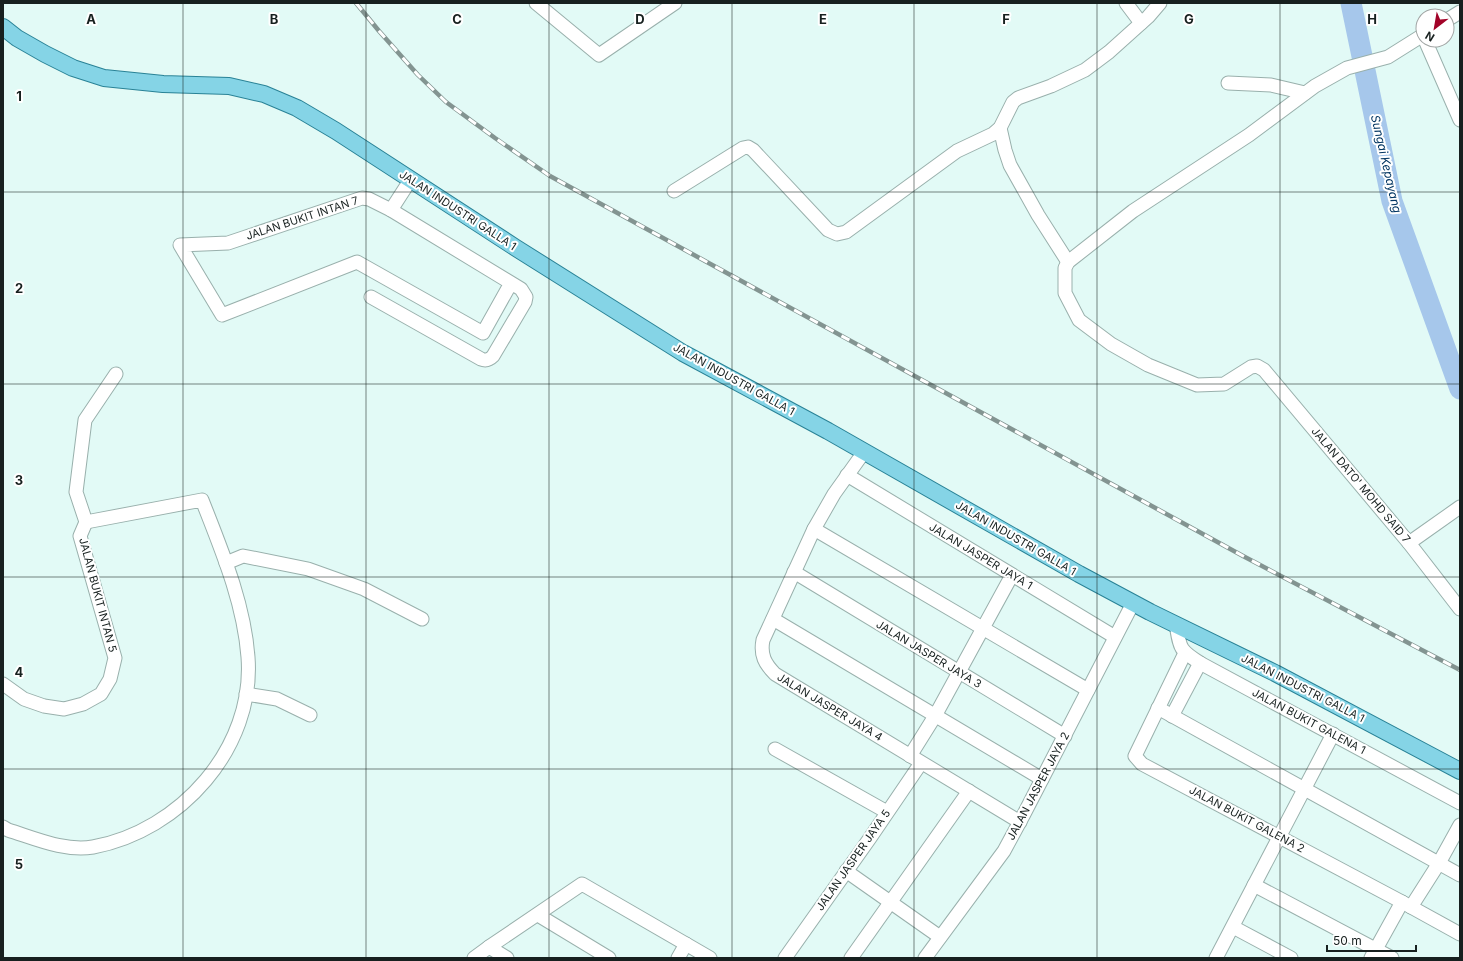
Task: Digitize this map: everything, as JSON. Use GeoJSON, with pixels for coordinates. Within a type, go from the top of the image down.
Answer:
{"type":"FeatureCollection","features":[{"type":"Feature","properties":{"kind":"main road","name":"JALAN INDUSTRI GALLA 1"},"geometry":{"type":"LineString","coordinates":[[3,27],[17,38],[45,54],[73,68],[104,78],[163,84],[229,86],[264,94],[297,108],[336,131],[516,248],[684,353],[828,431],[1079,574],[1133,603],[1275,673],[1460,771]]}},
{"type":"Feature","properties":{"kind":"street"},"geometry":{"type":"LineString","coordinates":[[544,5],[599,55],[675,3]]}},
{"type":"Feature","properties":{"kind":"street"},"geometry":{"type":"LineString","coordinates":[[1126,3],[1141,23]]}},
{"type":"Feature","properties":{"kind":"street"},"geometry":{"type":"LineString","coordinates":[[674,191],[743,148],[748,147],[753,150],[828,230],[837,234],[846,232],[957,151],[993,134],[1000,128],[1014,102],[1018,98],[1051,86],[1085,70],[1109,52],[1141,23],[1160,3]]}},
{"type":"Feature","properties":{"kind":"street"},"geometry":{"type":"LineString","coordinates":[[1000,128],[1004,150],[1010,165],[1038,215],[1068,262],[1133,211],[1249,135],[1315,86],[1347,68],[1388,57],[1415,40]]}},
{"type":"Feature","properties":{"kind":"street"},"geometry":{"type":"LineString","coordinates":[[1428,48],[1460,120]]}},
{"type":"Feature","properties":{"kind":"street"},"geometry":{"type":"LineString","coordinates":[[1228,83],[1271,85],[1305,93]]}},
{"type":"Feature","properties":{"kind":"street"},"geometry":{"type":"LineString","coordinates":[[391,210],[411,180]]}},
{"type":"Feature","properties":{"kind":"street","name":"JALAN BUKIT INTAN 7"},"geometry":{"type":"LineString","coordinates":[[371,297],[485,360],[490,359],[493,356],[525,302],[526,297],[521,289],[391,210],[369,199],[362,198],[228,243],[180,245],[222,315],[357,262],[483,333],[511,283]]}},
{"type":"Feature","properties":{"kind":"street","name":"JALAN DATO' MOHD SAID 7"},"geometry":{"type":"LineString","coordinates":[[1068,262],[1065,268],[1064,292],[1079,320],[1111,344],[1148,365],[1197,385],[1224,384],[1251,367],[1257,366],[1264,370],[1409,543],[1460,609]]}},
{"type":"Feature","properties":{"kind":"street","name":"JALAN BUKIT INTAN 5"},"geometry":{"type":"LineString","coordinates":[[3,684],[24,699],[44,706],[64,709],[84,704],[101,694],[110,679],[115,658],[80,536],[86,522],[76,492],[85,420],[116,374]]}},
{"type":"Feature","properties":{"kind":"street","name":"JALAN JASPER JAYA 4"},"geometry":{"type":"LineString","coordinates":[[864,452],[834,494],[814,529],[763,640],[761,648],[762,656],[767,666],[775,674],[1020,822]]}},
{"type":"Feature","properties":{"kind":"street","name":"JALAN JASPER JAYA 1"},"geometry":{"type":"LineString","coordinates":[[847,475],[1115,637]]}},
{"type":"Feature","properties":{"kind":"street"},"geometry":{"type":"LineString","coordinates":[[3,827],[60,847],[92,847],[119,840],[148,828],[186,801],[218,766],[236,732],[246,694],[248,658],[242,617],[226,562],[202,500],[86,522]]}},
{"type":"Feature","properties":{"kind":"street"},"geometry":{"type":"LineString","coordinates":[[1409,543],[1460,507]]}},
{"type":"Feature","properties":{"kind":"street"},"geometry":{"type":"LineString","coordinates":[[814,529],[1088,690]]}},
{"type":"Feature","properties":{"kind":"street"},"geometry":{"type":"LineString","coordinates":[[226,562],[243,556],[308,569],[364,589],[422,619]]}},
{"type":"Feature","properties":{"kind":"street","name":"JALAN JASPER JAYA 3"},"geometry":{"type":"LineString","coordinates":[[794,572],[1064,736]]}},
{"type":"Feature","properties":{"kind":"street","name":"JALAN JASPER JAYA 5"},"geometry":{"type":"LineString","coordinates":[[785,958],[887,812],[958,671],[1012,575]]}},
{"type":"Feature","properties":{"kind":"street","name":"JALAN JASPER JAYA 2"},"geometry":{"type":"LineString","coordinates":[[925,958],[1004,851],[1133,603]]}},
{"type":"Feature","properties":{"kind":"street"},"geometry":{"type":"LineString","coordinates":[[773,619],[1042,779]]}},
{"type":"Feature","properties":{"kind":"street"},"geometry":{"type":"LineString","coordinates":[[1176,624],[1180,646],[1185,653]]}},
{"type":"Feature","properties":{"kind":"street","name":"JALAN BUKIT GALENA 1"},"geometry":{"type":"LineString","coordinates":[[1185,653],[1200,663],[1460,803]]}},
{"type":"Feature","properties":{"kind":"street","name":"JALAN BUKIT GALENA 2"},"geometry":{"type":"LineString","coordinates":[[1185,653],[1136,756],[1142,764],[1407,904],[1460,934]]}},
{"type":"Feature","properties":{"kind":"street"},"geometry":{"type":"LineString","coordinates":[[1172,716],[1200,663]]}},
{"type":"Feature","properties":{"kind":"street"},"geometry":{"type":"LineString","coordinates":[[246,694],[277,698],[310,715]]}},
{"type":"Feature","properties":{"kind":"street"},"geometry":{"type":"LineString","coordinates":[[1158,708],[1460,875]]}},
{"type":"Feature","properties":{"kind":"street"},"geometry":{"type":"LineString","coordinates":[[1216,958],[1333,734]]}},
{"type":"Feature","properties":{"kind":"street"},"geometry":{"type":"LineString","coordinates":[[775,749],[887,812]]}},
{"type":"Feature","properties":{"kind":"street"},"geometry":{"type":"LineString","coordinates":[[851,958],[969,791]]}},
{"type":"Feature","properties":{"kind":"street"},"geometry":{"type":"LineString","coordinates":[[1374,954],[1407,904],[1439,863],[1460,825]]}},
{"type":"Feature","properties":{"kind":"street"},"geometry":{"type":"LineString","coordinates":[[846,871],[940,937]]}},
{"type":"Feature","properties":{"kind":"street"},"geometry":{"type":"LineString","coordinates":[[474,958],[582,884],[710,958]]}},
{"type":"Feature","properties":{"kind":"street"},"geometry":{"type":"LineString","coordinates":[[1254,885],[1374,954],[1392,958]]}},
{"type":"Feature","properties":{"kind":"street"},"geometry":{"type":"LineString","coordinates":[[538,915],[609,958]]}},
{"type":"Feature","properties":{"kind":"street"},"geometry":{"type":"LineString","coordinates":[[1233,927],[1291,958]]}},
{"type":"Feature","properties":{"kind":"street"},"geometry":{"type":"LineString","coordinates":[[678,958],[686,944]]}},
{"type":"Feature","properties":{"kind":"street"},"geometry":{"type":"LineString","coordinates":[[489,947],[507,958]]}},
{"type":"Feature","properties":{"kind":"waterway","name":"Sungai Kepayang"},"geometry":{"type":"LineString","coordinates":[[1351,3],[1392,201],[1460,389]]}},
{"type":"Feature","properties":{"kind":"railway"},"geometry":{"type":"LineString","coordinates":[[356,3],[418,75],[446,102],[550,176],[1243,556],[1460,670]]}}]}
